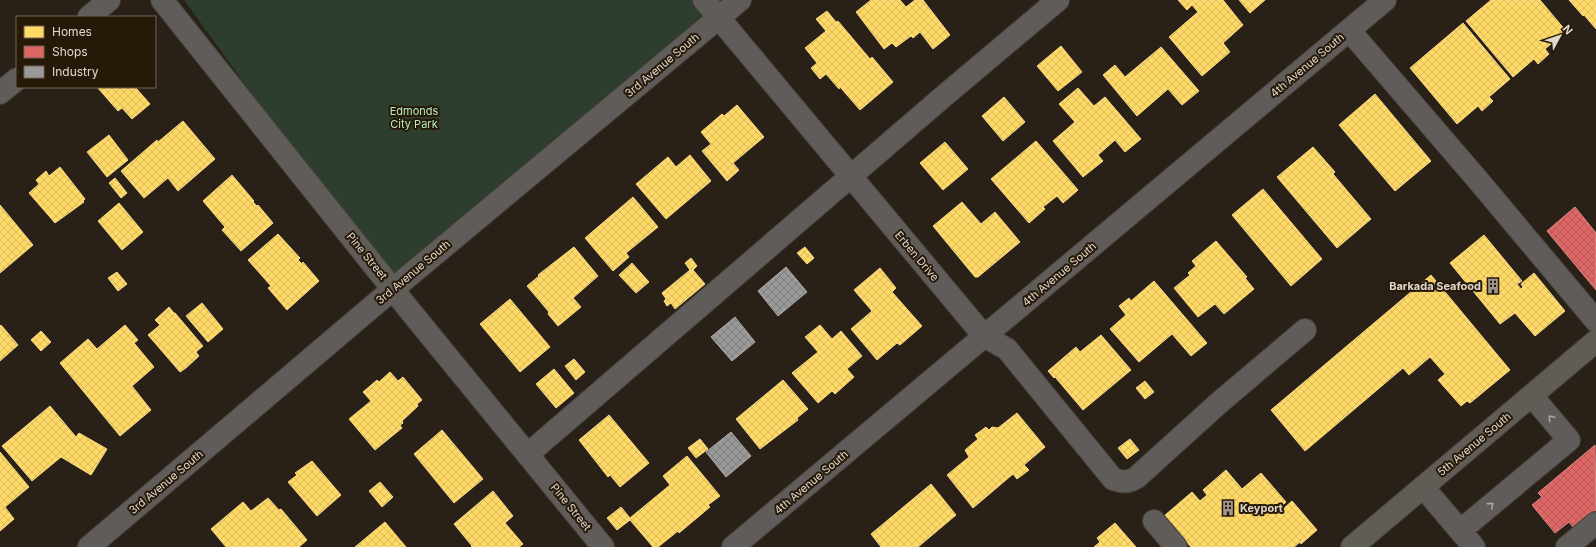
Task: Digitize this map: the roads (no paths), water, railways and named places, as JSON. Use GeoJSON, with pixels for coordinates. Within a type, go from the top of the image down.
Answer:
{"type":"FeatureCollection","features":[{"type":"Feature","properties":{"kind":"main road","name":"5th Avenue South"},"geometry":{"type":"LineString","coordinates":[[1352,547],[1596,341]]}},
{"type":"Feature","properties":{"kind":"street"},"geometry":{"type":"LineString","coordinates":[[90,16],[109,0]]}},
{"type":"Feature","properties":{"kind":"street","name":"Pine Street"},"geometry":{"type":"LineString","coordinates":[[162,0],[393,289],[603,547]]}},
{"type":"Feature","properties":{"kind":"street","name":"Erben Drive"},"geometry":{"type":"LineString","coordinates":[[704,0],[984,336],[1007,349],[1113,479],[1124,482],[1136,478],[1220,402],[1305,330]]}},
{"type":"Feature","properties":{"kind":"street","name":"3rd Avenue South"},"geometry":{"type":"LineString","coordinates":[[89,547],[393,289],[740,0]]}},
{"type":"Feature","properties":{"kind":"street"},"geometry":{"type":"LineString","coordinates":[[528,454],[1058,0]]}},
{"type":"Feature","properties":{"kind":"street","name":"4th Avenue South"},"geometry":{"type":"LineString","coordinates":[[733,547],[1385,0]]}},
{"type":"Feature","properties":{"kind":"street"},"geometry":{"type":"LineString","coordinates":[[1349,30],[1596,321]]}},
{"type":"Feature","properties":{"kind":"street"},"geometry":{"type":"LineString","coordinates":[[0,94],[16,80]]}},
{"type":"Feature","properties":{"kind":"street"},"geometry":{"type":"LineString","coordinates":[[1461,530],[1569,440],[1532,396]]}},
{"type":"Feature","properties":{"kind":"street"},"geometry":{"type":"LineString","coordinates":[[1423,487],[1474,547]]}},
{"type":"Feature","properties":{"kind":"street"},"geometry":{"type":"LineString","coordinates":[[1154,521],[1176,547]]}},
{"type":"Feature","properties":{"kind":"street"},"geometry":{"type":"LineString","coordinates":[[1567,547],[1596,523]]}},
{"type":"Feature","properties":{"kind":"place","name":"Barkada Seafood"},"geometry":{"type":"Point","coordinates":[1493,286]}},
{"type":"Feature","properties":{"kind":"place","name":"Keyport"},"geometry":{"type":"Point","coordinates":[1228,508]}},
{"type":"Feature","properties":{"kind":"park label","name":"Edmonds City Park"},"geometry":{"type":"Point","coordinates":[414,117]}}]}
